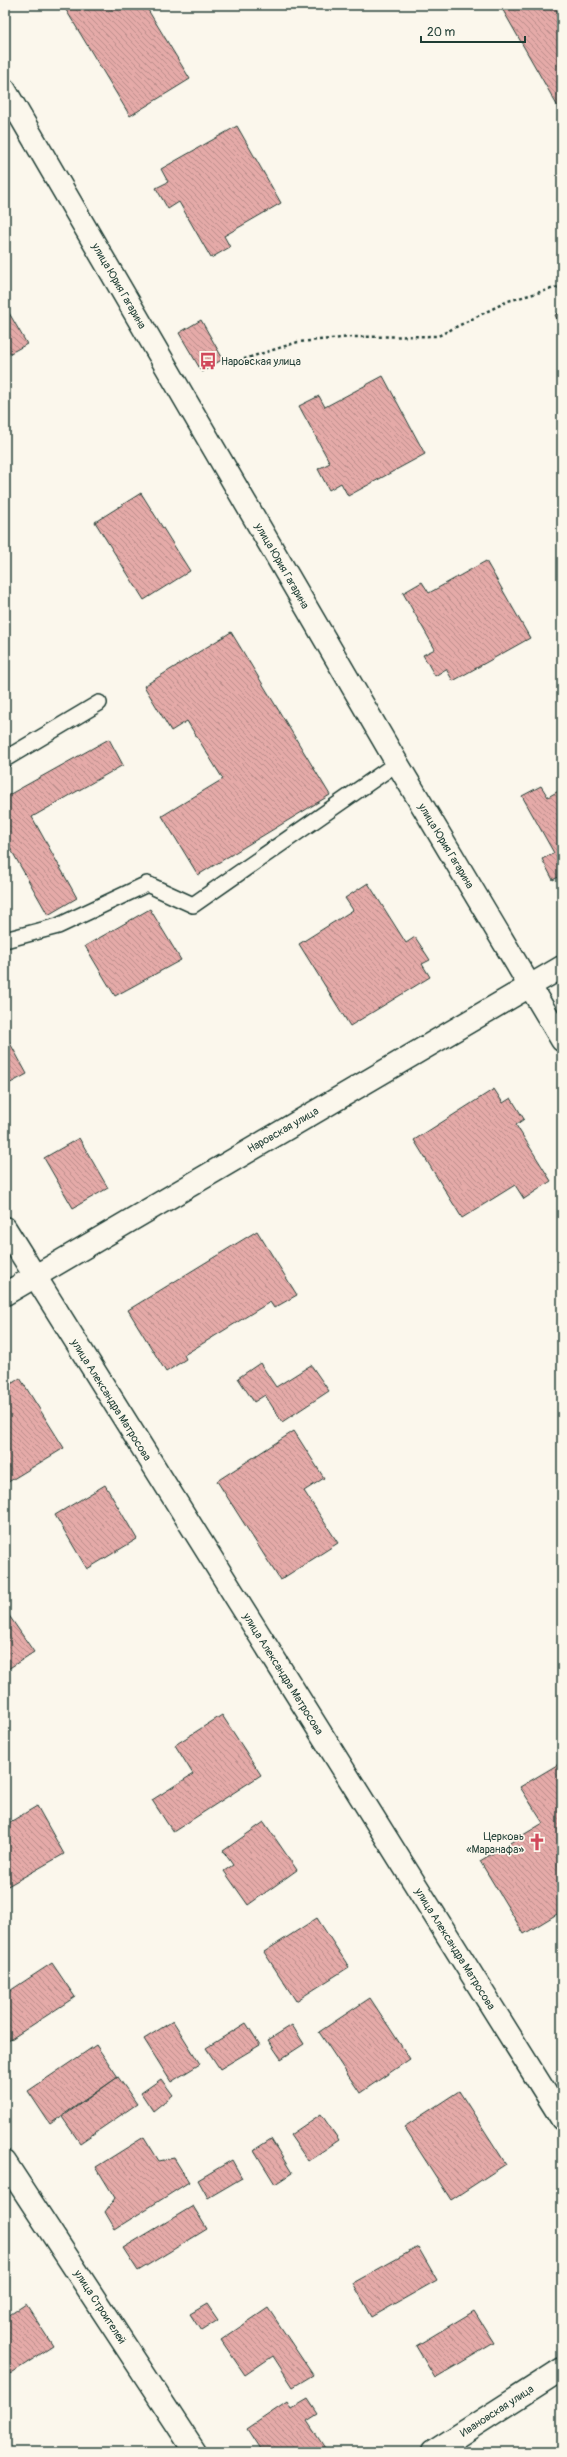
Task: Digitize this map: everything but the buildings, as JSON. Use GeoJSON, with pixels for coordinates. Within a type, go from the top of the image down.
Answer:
{"type":"FeatureCollection","features":[{"type":"Feature","properties":{"kind":"street","name":"улица Юрия Гагарина"},"geometry":{"type":"LineString","coordinates":[[5,90],[397,763],[562,1040]]}},
{"type":"Feature","properties":{"kind":"street","name":"Наровская улица"},"geometry":{"type":"LineString","coordinates":[[5,1294],[562,967]]}},
{"type":"Feature","properties":{"kind":"street","name":"улица Александра Матросова"},"geometry":{"type":"LineString","coordinates":[[5,1228],[34,1277],[562,2119]]}},
{"type":"Feature","properties":{"kind":"street","name":"улица Строителей"},"geometry":{"type":"LineString","coordinates":[[5,2162],[195,2452]]}},
{"type":"Feature","properties":{"kind":"street","name":"Ивановская улица"},"geometry":{"type":"LineString","coordinates":[[432,2452],[562,2369]]}},
{"type":"Feature","properties":{"kind":"lane"},"geometry":{"type":"LineString","coordinates":[[5,760],[99,703]]}},
{"type":"Feature","properties":{"kind":"lane"},"geometry":{"type":"LineString","coordinates":[[5,940],[58,926],[147,884],[193,905],[397,763]]}},
{"type":"Feature","properties":{"kind":"path"},"geometry":{"type":"LineString","coordinates":[[238,361],[298,342],[352,337],[438,336],[508,301],[562,286]]}},
{"type":"Feature","properties":{"kind":"place","name":"Наровская улица"},"geometry":{"type":"Point","coordinates":[208,361]}},
{"type":"Feature","properties":{"kind":"place","name":"Церковь «Маранафа»"},"geometry":{"type":"Point","coordinates":[537,1842]}}]}
